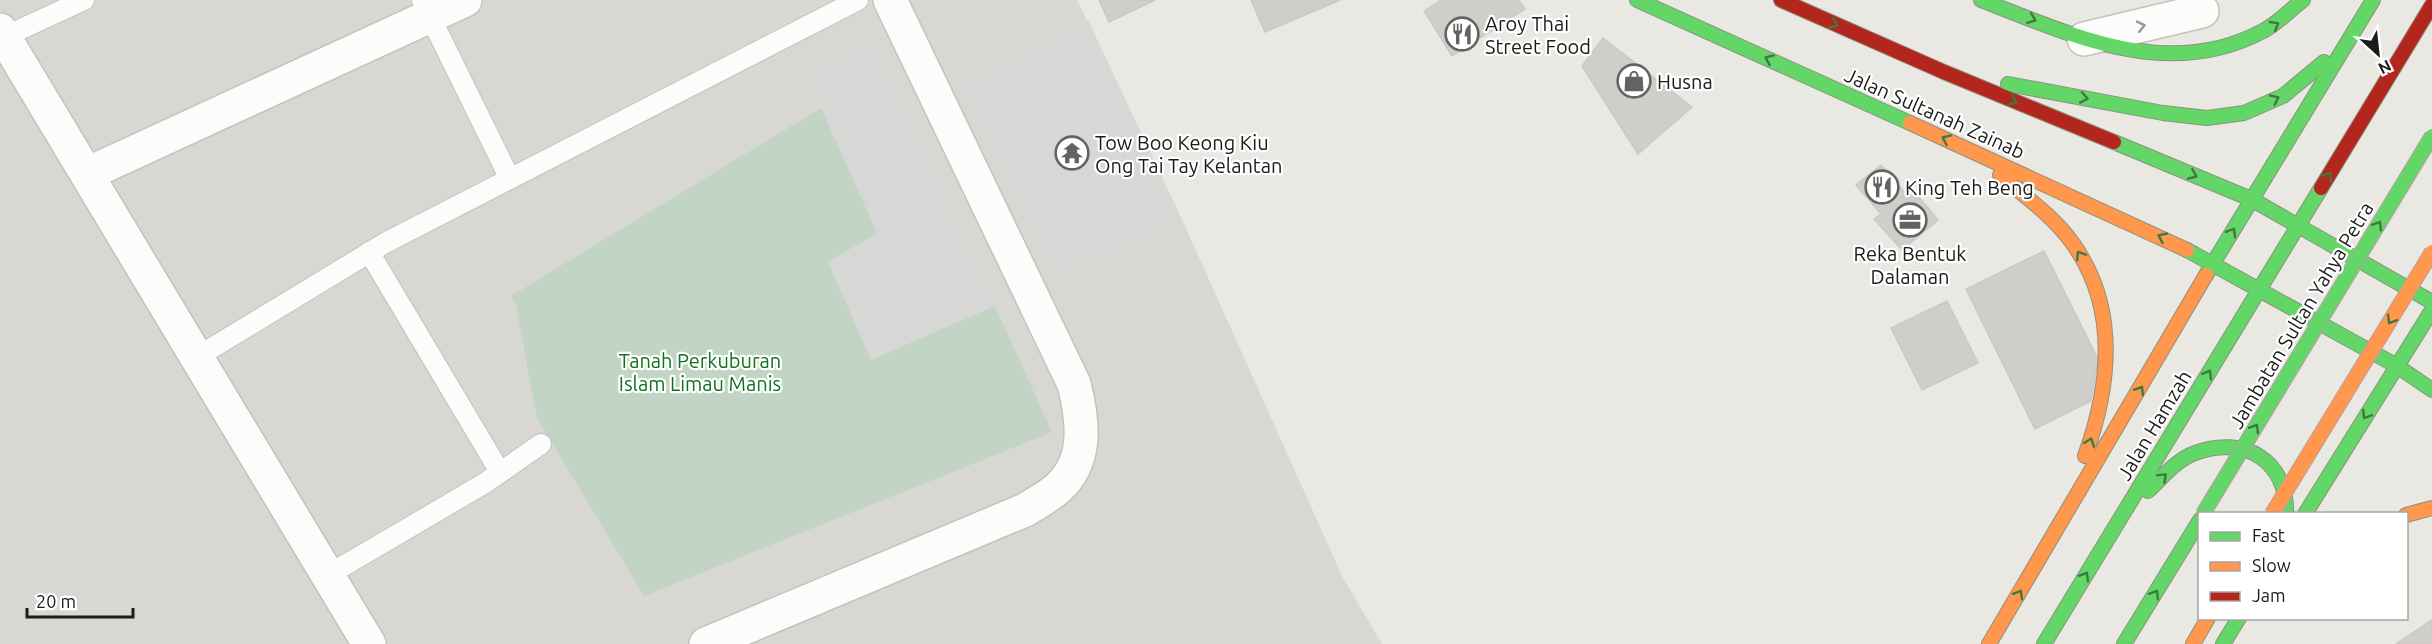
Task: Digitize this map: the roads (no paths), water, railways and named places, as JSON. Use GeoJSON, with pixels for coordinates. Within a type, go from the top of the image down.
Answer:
{"type":"FeatureCollection","features":[{"type":"Feature","properties":{"kind":"main road","name":"Jalan Sultanah Zainab"},"geometry":{"type":"LineString","coordinates":[[1637,0],[2168,239],[2397,366],[2432,390]]}},
{"type":"Feature","properties":{"kind":"main road","name":"Jalan Sultanah Zainab"},"geometry":{"type":"LineString","coordinates":[[1780,0],[1944,72],[2251,199],[2432,302]]}},
{"type":"Feature","properties":{"kind":"main road"},"geometry":{"type":"LineString","coordinates":[[1981,0],[2084,39],[2156,56],[2219,52],[2252,38],[2283,20],[2303,0]]}},
{"type":"Feature","properties":{"kind":"main road"},"geometry":{"type":"LineString","coordinates":[[1989,644],[2251,199],[2373,0]]}},
{"type":"Feature","properties":{"kind":"main road","name":"Jalan Hamzah"},"geometry":{"type":"LineString","coordinates":[[2044,644],[2432,5]]}},
{"type":"Feature","properties":{"kind":"main road"},"geometry":{"type":"LineString","coordinates":[[1944,72],[2163,113],[2207,118],[2244,113],[2283,96],[2349,39]]}},
{"type":"Feature","properties":{"kind":"main road","name":"Jambatan Sultan Yahya Petra"},"geometry":{"type":"LineString","coordinates":[[2205,512],[2432,136]]}},
{"type":"Feature","properties":{"kind":"main road"},"geometry":{"type":"LineString","coordinates":[[1975,152],[2070,240],[2088,267],[2107,328],[2108,356],[2103,395],[2091,442],[2042,554]]}},
{"type":"Feature","properties":{"kind":"main road"},"geometry":{"type":"LineString","coordinates":[[2273,512],[2432,252]]}},
{"type":"Feature","properties":{"kind":"main road"},"geometry":{"type":"LineString","coordinates":[[2306,512],[2432,310]]}},
{"type":"Feature","properties":{"kind":"main road"},"geometry":{"type":"LineString","coordinates":[[2121,517],[2174,466],[2192,454],[2212,447],[2231,446],[2251,450],[2266,460],[2279,474],[2288,501],[2286,512]]}},
{"type":"Feature","properties":{"kind":"main road"},"geometry":{"type":"LineString","coordinates":[[2408,514],[2432,508]]}},
{"type":"Feature","properties":{"kind":"main road"},"geometry":{"type":"LineString","coordinates":[[2124,644],[2198,522]]}},
{"type":"Feature","properties":{"kind":"main road"},"geometry":{"type":"LineString","coordinates":[[2193,644],[2207,620]]}},
{"type":"Feature","properties":{"kind":"main road"},"geometry":{"type":"LineString","coordinates":[[2223,644],[2238,620]]}},
{"type":"Feature","properties":{"kind":"street"},"geometry":{"type":"LineString","coordinates":[[87,174],[426,8],[465,0]]}},
{"type":"Feature","properties":{"kind":"street"},"geometry":{"type":"LineString","coordinates":[[706,644],[1026,510],[1058,488],[1079,458],[1083,417],[1074,384],[890,0]]}},
{"type":"Feature","properties":{"kind":"street"},"geometry":{"type":"LineString","coordinates":[[2084,39],[2212,6]]}},
{"type":"Feature","properties":{"kind":"street"},"geometry":{"type":"LineString","coordinates":[[2181,56],[2179,38],[2185,24],[2212,6]]}},
{"type":"Feature","properties":{"kind":"street"},"geometry":{"type":"LineString","coordinates":[[2,33],[369,644]]}},
{"type":"Feature","properties":{"kind":"lane"},"geometry":{"type":"LineString","coordinates":[[2,33],[84,0]]}},
{"type":"Feature","properties":{"kind":"lane"},"geometry":{"type":"LineString","coordinates":[[197,357],[369,252],[858,0]]}},
{"type":"Feature","properties":{"kind":"lane"},"geometry":{"type":"LineString","coordinates":[[426,8],[510,179]]}},
{"type":"Feature","properties":{"kind":"lane"},"geometry":{"type":"LineString","coordinates":[[369,252],[500,472]]}},
{"type":"Feature","properties":{"kind":"lane"},"geometry":{"type":"LineString","coordinates":[[328,576],[500,472],[541,444]]}},
{"type":"Feature","properties":{"kind":"place","name":"Aroy Thai Street Food"},"geometry":{"type":"Point","coordinates":[1462,34]}},
{"type":"Feature","properties":{"kind":"place","name":"Husna"},"geometry":{"type":"Point","coordinates":[1634,81]}},
{"type":"Feature","properties":{"kind":"place","name":"Tow Boo Keong Kiu Ong Tai Tay Kelantan"},"geometry":{"type":"Point","coordinates":[1072,153]}},
{"type":"Feature","properties":{"kind":"place","name":"King Teh Beng"},"geometry":{"type":"Point","coordinates":[1882,187]}},
{"type":"Feature","properties":{"kind":"place","name":"Reka Bentuk Dalaman"},"geometry":{"type":"Point","coordinates":[1910,220]}},
{"type":"Feature","properties":{"kind":"park label","name":"Tanah Perkuburan Islam Limau Manis"},"geometry":{"type":"Point","coordinates":[700,372]}}]}
